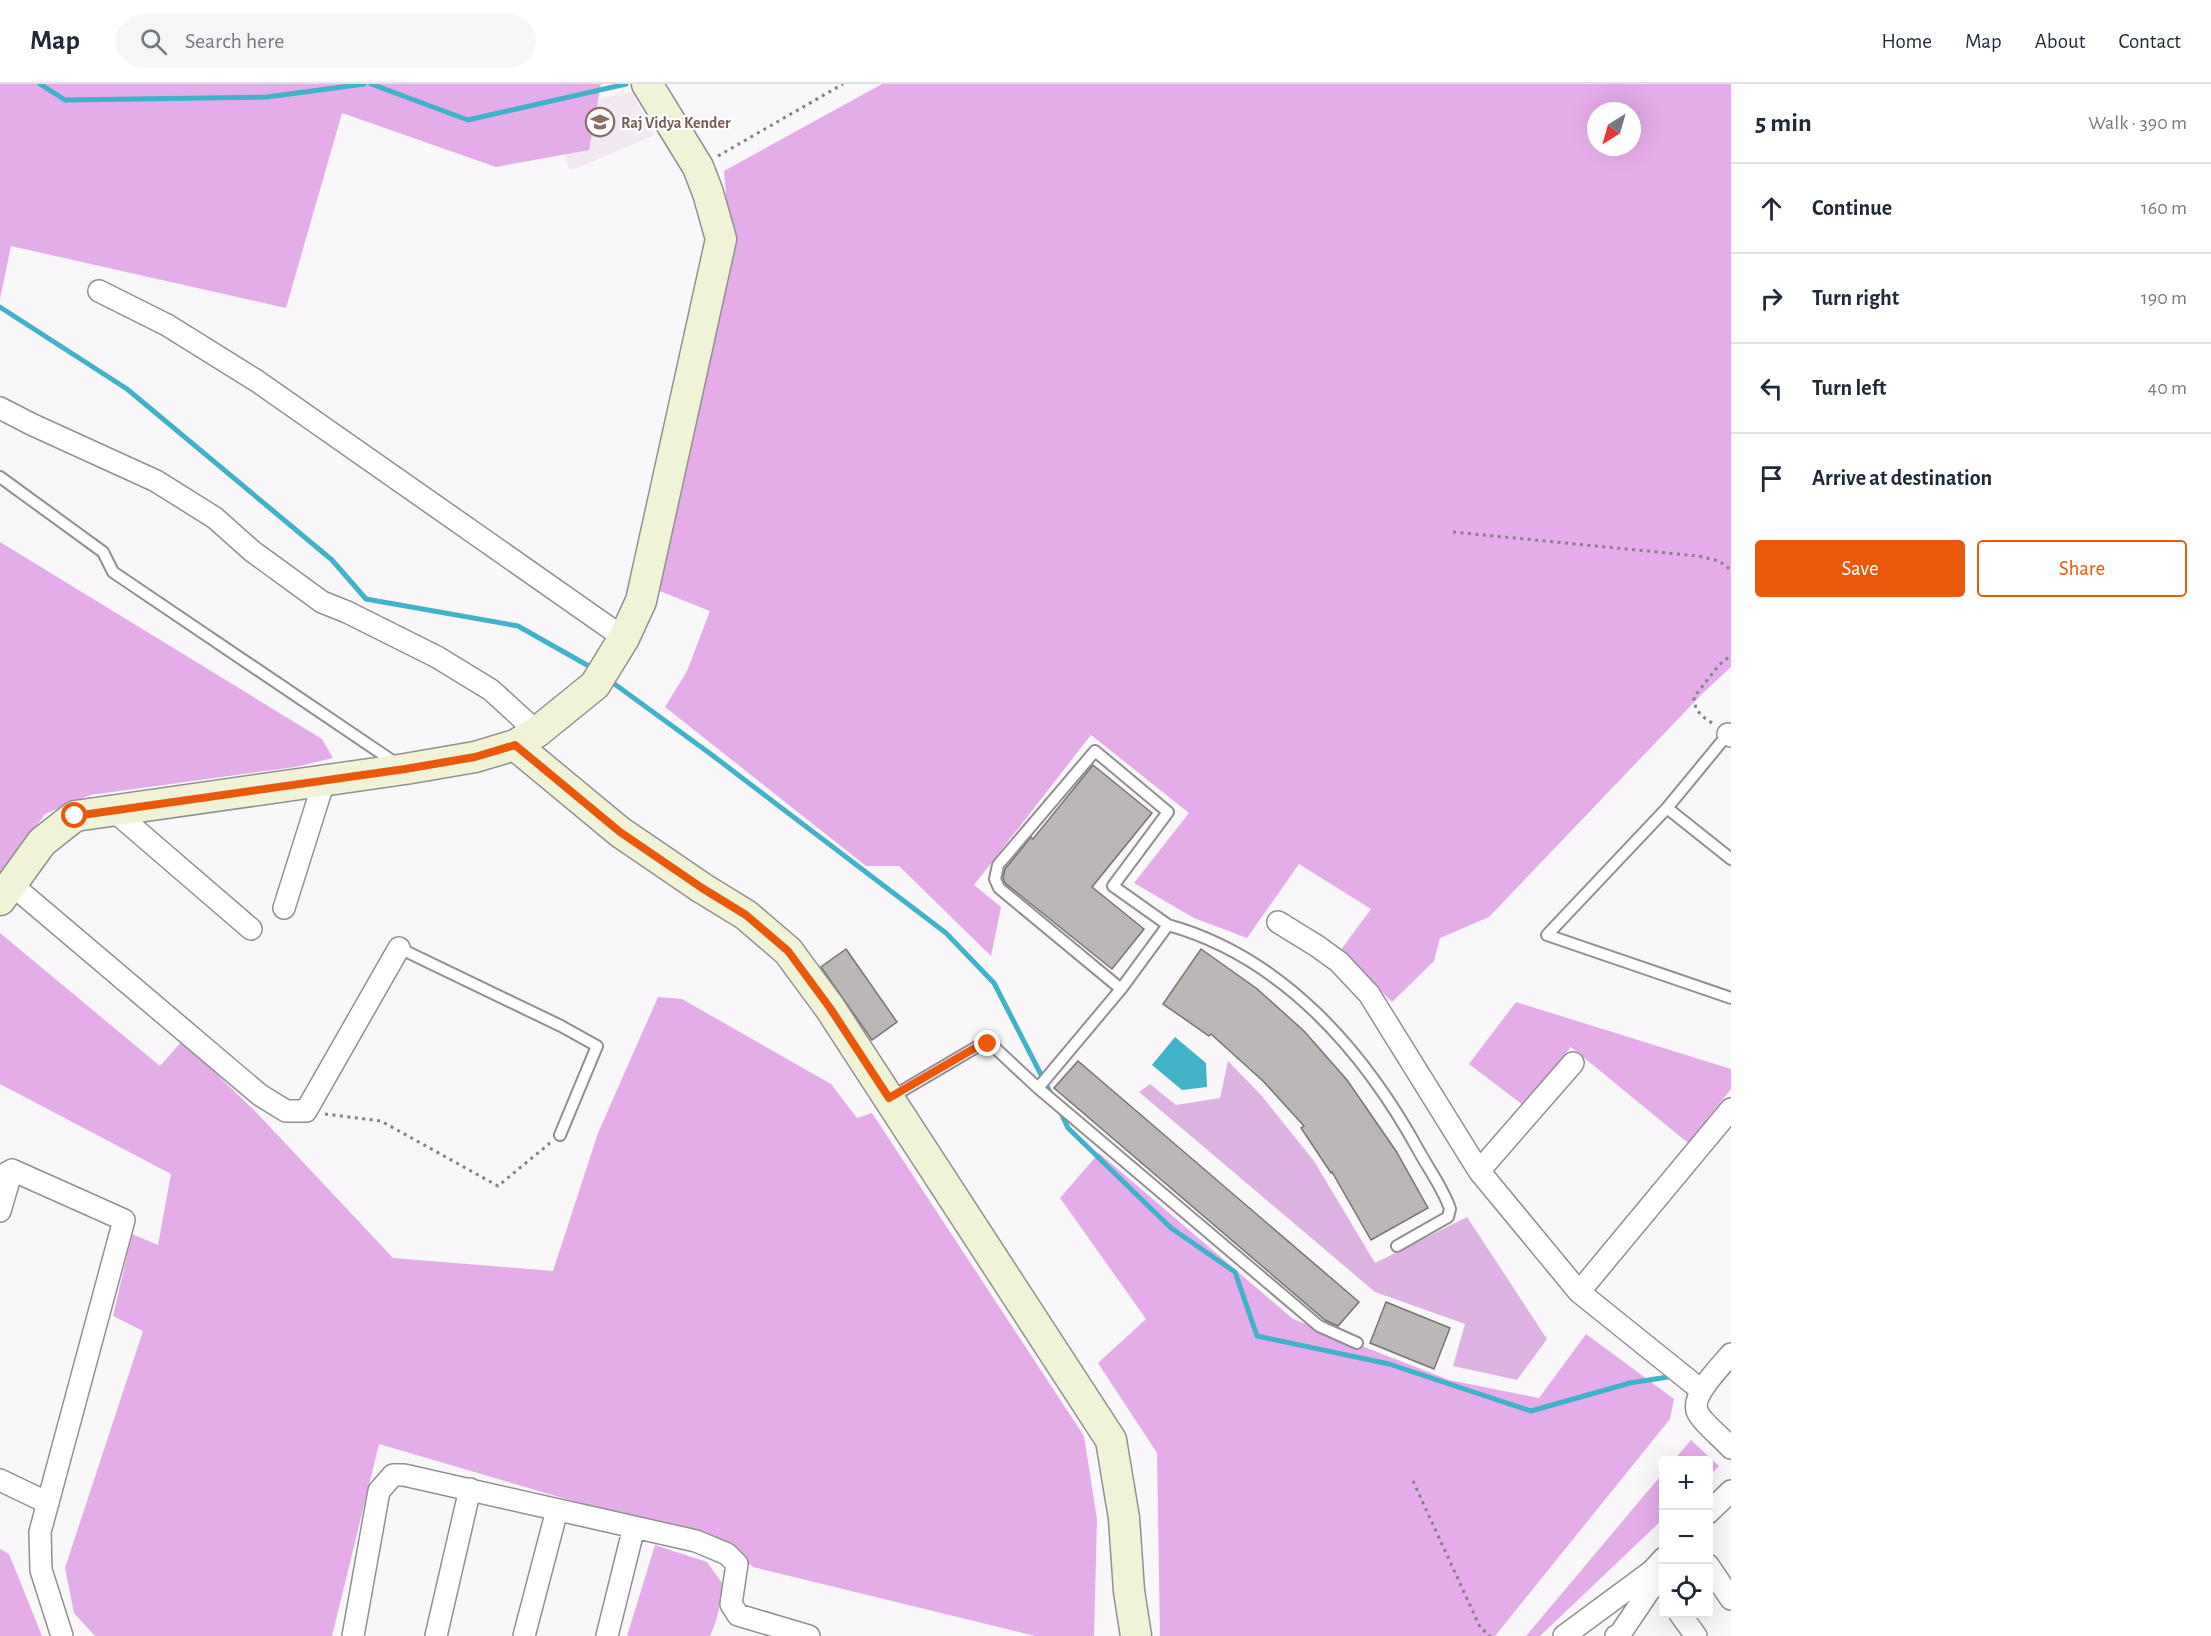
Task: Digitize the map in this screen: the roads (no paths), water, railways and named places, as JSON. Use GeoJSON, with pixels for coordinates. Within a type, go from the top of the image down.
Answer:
{"type":"FeatureCollection","features":[{"type":"Feature","properties":{"kind":"street"},"geometry":{"type":"LineString","coordinates":[[399,948],[306,1111],[286,1111],[260,1095],[5,892],[42,842],[75,816],[475,757],[526,738],[595,685],[624,638],[641,601],[721,239],[698,167],[647,84]]}},
{"type":"Feature","properties":{"kind":"street"},"geometry":{"type":"LineString","coordinates":[[99,291],[167,325],[257,381],[624,638]]}},
{"type":"Feature","properties":{"kind":"street"},"geometry":{"type":"LineString","coordinates":[[0,408],[156,481],[215,518],[252,551],[322,602],[437,657],[491,690],[526,738],[620,832],[746,915],[788,951],[830,1008],[1112,1440],[1124,1518],[1129,1591],[1136,1636]]}},
{"type":"Feature","properties":{"kind":"street"},"geometry":{"type":"LineString","coordinates":[[284,908],[324,781]]}},
{"type":"Feature","properties":{"kind":"street"},"geometry":{"type":"LineString","coordinates":[[114,811],[251,929]]}},
{"type":"Feature","properties":{"kind":"street"},"geometry":{"type":"LineString","coordinates":[[1278,922],[1339,962],[1369,994],[1479,1171],[1579,1292],[1701,1390]]}},
{"type":"Feature","properties":{"kind":"street"},"geometry":{"type":"LineString","coordinates":[[1479,1171],[1573,1063]]}},
{"type":"Feature","properties":{"kind":"street"},"geometry":{"type":"LineString","coordinates":[[1579,1292],[1731,1109]]}},
{"type":"Feature","properties":{"kind":"street"},"geometry":{"type":"LineString","coordinates":[[0,1211],[6,1174],[124,1220],[40,1532],[41,1570],[62,1636]]}},
{"type":"Feature","properties":{"kind":"street"},"geometry":{"type":"LineString","coordinates":[[1731,1354],[1701,1390],[1696,1403],[1698,1413],[1731,1448]]}},
{"type":"Feature","properties":{"kind":"street"},"geometry":{"type":"LineString","coordinates":[[353,1636],[379,1491],[393,1475],[404,1474],[696,1541],[727,1554],[737,1563],[731,1604],[738,1615],[799,1635]]}},
{"type":"Feature","properties":{"kind":"street"},"geometry":{"type":"LineString","coordinates":[[0,1480],[48,1503]]}},
{"type":"Feature","properties":{"kind":"street"},"geometry":{"type":"LineString","coordinates":[[436,1636],[470,1490]]}},
{"type":"Feature","properties":{"kind":"street"},"geometry":{"type":"LineString","coordinates":[[1711,1510],[1731,1491]]}},
{"type":"Feature","properties":{"kind":"street"},"geometry":{"type":"LineString","coordinates":[[525,1636],[557,1510]]}},
{"type":"Feature","properties":{"kind":"street"},"geometry":{"type":"LineString","coordinates":[[607,1636],[634,1527]]}},
{"type":"Feature","properties":{"kind":"street"},"geometry":{"type":"LineString","coordinates":[[1713,1572],[1731,1599]]}},
{"type":"Feature","properties":{"kind":"street"},"geometry":{"type":"LineString","coordinates":[[1564,1636],[1659,1575]]}},
{"type":"Feature","properties":{"kind":"street"},"geometry":{"type":"LineString","coordinates":[[1616,1636],[1620,1634],[1659,1575]]}},
{"type":"Feature","properties":{"kind":"street"},"geometry":{"type":"LineString","coordinates":[[1683,1618],[1696,1636]]}},
{"type":"Feature","properties":{"kind":"lane"},"geometry":{"type":"LineString","coordinates":[[0,477],[103,552],[113,572],[405,769]]}},
{"type":"Feature","properties":{"kind":"lane"},"geometry":{"type":"LineString","coordinates":[[1730,735],[1667,808],[1547,934],[1731,998]]}},
{"type":"Feature","properties":{"kind":"lane"},"geometry":{"type":"LineString","coordinates":[[1120,988],[999,888],[995,879],[998,865],[1095,751],[1168,812],[1113,886],[1168,925],[1188,930],[1234,951],[1282,983],[1327,1022],[1354,1052],[1377,1083],[1413,1140],[1450,1209],[1448,1216],[1397,1246]]}},
{"type":"Feature","properties":{"kind":"lane"},"geometry":{"type":"LineString","coordinates":[[1667,808],[1731,859]]}},
{"type":"Feature","properties":{"kind":"lane"},"geometry":{"type":"LineString","coordinates":[[1038,1088],[1168,925]]}},
{"type":"Feature","properties":{"kind":"lane"},"geometry":{"type":"LineString","coordinates":[[399,948],[561,1026],[597,1046],[560,1135]]}},
{"type":"Feature","properties":{"kind":"lane"},"geometry":{"type":"LineString","coordinates":[[889,1098],[980,1045],[993,1046],[1038,1088],[1319,1326],[1357,1343]]}},
{"type":"Feature","properties":{"kind":"water"},"geometry":{"type":"Polygon","coordinates":[[[1175,1037],[1206,1063],[1207,1087],[1182,1090],[1152,1065],[1175,1037]]]}},
{"type":"Feature","properties":{"kind":"waterway"},"geometry":{"type":"LineString","coordinates":[[40,84],[65,100],[267,97],[364,84]]}},
{"type":"Feature","properties":{"kind":"waterway"},"geometry":{"type":"LineString","coordinates":[[371,84],[468,120],[626,84]]}},
{"type":"Feature","properties":{"kind":"waterway"},"geometry":{"type":"LineString","coordinates":[[0,307],[127,389],[332,560],[366,599],[518,626],[594,669]]}},
{"type":"Feature","properties":{"kind":"waterway"},"geometry":{"type":"LineString","coordinates":[[609,680],[712,755],[946,933],[994,983],[1052,1096]]}},
{"type":"Feature","properties":{"kind":"waterway"},"geometry":{"type":"LineString","coordinates":[[1059,1109],[1068,1128],[1171,1228],[1235,1272],[1257,1336],[1389,1364],[1531,1411],[1630,1383],[1674,1376]]}},
{"type":"Feature","properties":{"kind":"place","name":"Raj Vidya Kender"},"geometry":{"type":"Point","coordinates":[600,122]}}]}
